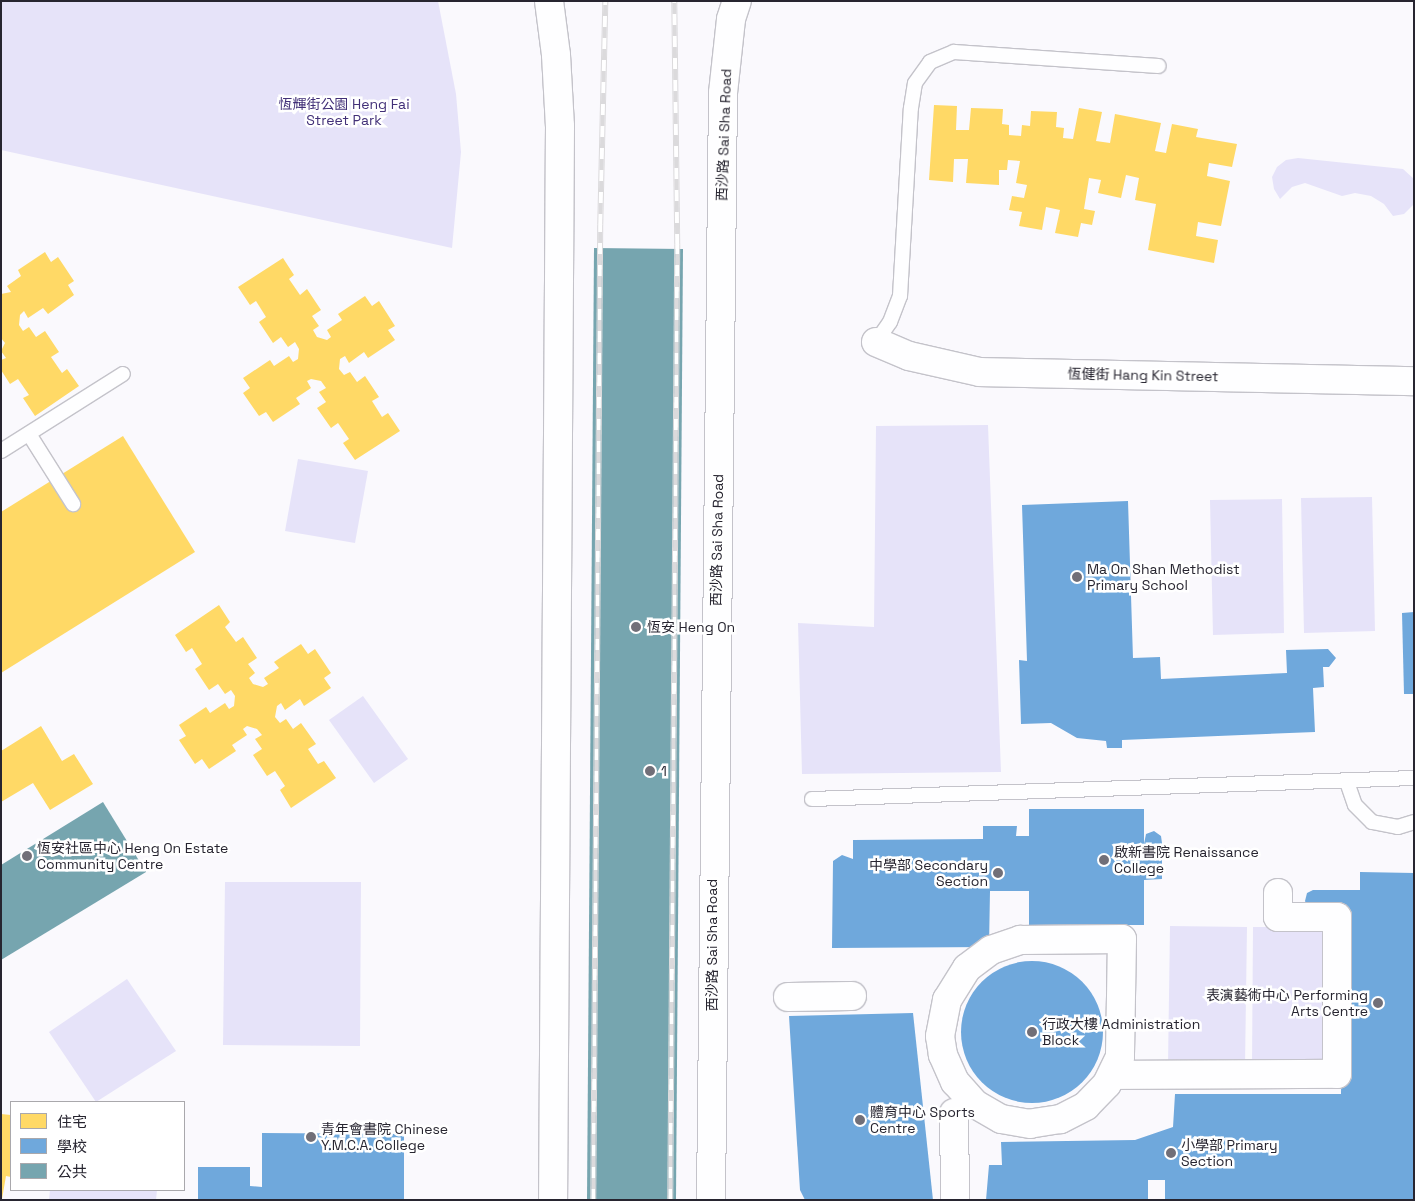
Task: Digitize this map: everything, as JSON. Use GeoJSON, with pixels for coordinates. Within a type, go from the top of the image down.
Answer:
{"type":"FeatureCollection","features":[{"type":"Feature","properties":{"kind":"main road"},"geometry":{"type":"LineString","coordinates":[[549,1],[556,55],[560,126],[553,1200]]}},
{"type":"Feature","properties":{"kind":"main road","name":"西沙路 Sai Sha Road"},"geometry":{"type":"LineString","coordinates":[[711,1200],[723,93],[731,19],[737,1]]}},
{"type":"Feature","properties":{"kind":"main road","name":"恆健街 Hang Kin Street"},"geometry":{"type":"LineString","coordinates":[[876,342],[909,356],[980,372],[1414,381]]}},
{"type":"Feature","properties":{"kind":"main road"},"geometry":{"type":"LineString","coordinates":[[1112,1075],[1120,1057],[1122,939],[1020,940],[991,950],[967,968],[955,983],[941,1017],[943,1055],[954,1082],[974,1104],[1001,1119],[1030,1124],[1060,1119],[1086,1106],[1112,1075],[1337,1074],[1337,917],[1278,917],[1278,893]]}},
{"type":"Feature","properties":{"kind":"main road"},"geometry":{"type":"LineString","coordinates":[[788,997],[852,996]]}},
{"type":"Feature","properties":{"kind":"main road"},"geometry":{"type":"LineString","coordinates":[[954,1113],[955,1200]]}},
{"type":"Feature","properties":{"kind":"lane"},"geometry":{"type":"LineString","coordinates":[[876,342],[890,322],[900,296],[911,108],[915,83],[930,62],[954,52],[1159,66]]}},
{"type":"Feature","properties":{"kind":"lane"},"geometry":{"type":"LineString","coordinates":[[1,451],[123,374]]}},
{"type":"Feature","properties":{"kind":"lane"},"geometry":{"type":"LineString","coordinates":[[29,434],[73,504]]}},
{"type":"Feature","properties":{"kind":"lane"},"geometry":{"type":"LineString","coordinates":[[812,799],[1347,782],[1414,778]]}},
{"type":"Feature","properties":{"kind":"lane"},"geometry":{"type":"LineString","coordinates":[[1347,782],[1354,805],[1372,822],[1398,827],[1414,822]]}},
{"type":"Feature","properties":{"kind":"green space","name":"恆輝街公園 Heng Fai Street Park"},"geometry":{"type":"Polygon","coordinates":[[[1,1],[438,1],[456,94],[461,152],[452,248],[1,150],[1,1]]]}},
{"type":"Feature","properties":{"kind":"green space"},"geometry":{"type":"Polygon","coordinates":[[[1298,158],[1403,169],[1414,179],[1414,204],[1404,214],[1393,216],[1384,204],[1371,196],[1355,193],[1342,196],[1305,183],[1292,187],[1280,199],[1274,189],[1272,177],[1277,167],[1286,160],[1298,158]]]}},
{"type":"Feature","properties":{"kind":"green space"},"geometry":{"type":"Polygon","coordinates":[[[988,425],[1001,772],[802,774],[798,623],[874,627],[876,426],[988,425]]]}},
{"type":"Feature","properties":{"kind":"green space"},"geometry":{"type":"Polygon","coordinates":[[[298,459],[368,471],[355,543],[285,531],[298,459]]]}},
{"type":"Feature","properties":{"kind":"green space"},"geometry":{"type":"Polygon","coordinates":[[[1372,497],[1375,631],[1304,633],[1301,498],[1372,497]]]}},
{"type":"Feature","properties":{"kind":"green space"},"geometry":{"type":"Polygon","coordinates":[[[1282,499],[1284,633],[1213,635],[1210,500],[1282,499]]]}},
{"type":"Feature","properties":{"kind":"green space"},"geometry":{"type":"Polygon","coordinates":[[[363,696],[408,759],[374,783],[329,720],[363,696]]]}},
{"type":"Feature","properties":{"kind":"green space"},"geometry":{"type":"Polygon","coordinates":[[[225,882],[361,882],[360,1046],[223,1045],[225,882]]]}},
{"type":"Feature","properties":{"kind":"green space"},"geometry":{"type":"Polygon","coordinates":[[[1170,926],[1247,927],[1245,1066],[1168,1066],[1170,926]]]}},
{"type":"Feature","properties":{"kind":"green space"},"geometry":{"type":"Polygon","coordinates":[[[1253,927],[1329,927],[1328,1067],[1252,1066],[1253,927]]]}},
{"type":"Feature","properties":{"kind":"green space"},"geometry":{"type":"Polygon","coordinates":[[[127,979],[176,1051],[95,1101],[49,1032],[127,979]]]}},
{"type":"Feature","properties":{"kind":"green space"},"geometry":{"type":"Polygon","coordinates":[[[50,1191],[157,1191],[156,1200],[49,1200],[50,1191]]]}},
{"type":"Feature","properties":{"kind":"building: 住宅"},"geometry":{"type":"Polygon","coordinates":[[[934,105],[957,106],[956,130],[969,130],[971,108],[1003,109],[1002,124],[1009,125],[1009,135],[1021,136],[1022,125],[1030,126],[1031,111],[1057,112],[1056,127],[1064,128],[1063,138],[1073,139],[1079,108],[1102,112],[1096,141],[1110,143],[1115,114],[1161,123],[1155,151],[1166,153],[1172,124],[1198,129],[1196,137],[1237,144],[1232,167],[1209,163],[1207,176],[1230,181],[1221,226],[1198,222],[1196,236],[1218,240],[1214,263],[1148,250],[1156,204],[1135,200],[1139,178],[1126,175],[1121,198],[1098,193],[1101,180],[1089,178],[1084,209],[1095,211],[1092,225],[1081,223],[1078,237],[1055,233],[1060,210],[1046,207],[1042,230],[1019,226],[1022,212],[1009,210],[1012,196],[1024,198],[1027,185],[1016,183],[1020,161],[1008,160],[1007,170],[999,170],[999,185],[966,183],[968,159],[954,159],[953,182],[929,180],[934,105]]]}},
{"type":"Feature","properties":{"kind":"building: 住宅"},"geometry":{"type":"Polygon","coordinates":[[[45,252],[51,262],[58,257],[74,281],[68,285],[74,295],[48,314],[43,308],[28,318],[24,311],[20,315],[19,325],[23,331],[29,327],[36,337],[45,331],[59,352],[51,357],[62,373],[67,369],[79,386],[35,416],[23,398],[29,395],[18,379],[10,384],[1,370],[1,360],[6,358],[1,351],[5,343],[1,338],[1,294],[11,292],[7,286],[21,276],[18,270],[45,252]]]}},
{"type":"Feature","properties":{"kind":"building: 住宅"},"geometry":{"type":"Polygon","coordinates":[[[283,258],[294,275],[289,279],[300,295],[307,289],[321,310],[312,316],[319,326],[313,330],[317,337],[327,340],[331,337],[327,330],[342,320],[338,314],[365,296],[372,306],[379,301],[395,326],[388,330],[395,340],[368,358],[364,352],[349,363],[345,356],[340,359],[339,369],[344,375],[350,372],[357,382],[365,376],[379,397],[372,401],[382,417],[388,413],[400,431],[355,460],[343,443],[349,439],[338,423],[331,428],[317,408],[326,402],[319,392],[326,388],[321,381],[311,379],[307,381],[311,388],[296,398],[300,404],[273,422],[266,412],[259,416],[243,393],[250,388],[243,378],[270,360],[274,366],[289,356],[293,362],[298,359],[299,349],[295,342],[288,347],[281,337],[273,343],[259,322],[266,317],[256,301],[250,305],[238,287],[283,258]]]}},
{"type":"Feature","properties":{"kind":"building: 住宅"},"geometry":{"type":"Polygon","coordinates":[[[123,436],[195,552],[1,673],[1,512],[123,436]]]}},
{"type":"Feature","properties":{"kind":"building: 住宅"},"geometry":{"type":"Polygon","coordinates":[[[219,605],[230,622],[225,627],[236,642],[243,637],[257,658],[248,664],[255,673],[249,678],[253,684],[263,687],[268,684],[264,678],[279,668],[274,662],[301,644],[308,654],[315,649],[331,673],[324,678],[331,688],[304,706],[300,699],[285,710],[281,703],[277,706],[275,717],[280,723],[286,719],[293,729],[301,723],[316,744],[308,749],[318,764],[324,761],[336,778],[291,808],[280,790],[285,786],[275,771],[267,776],[253,755],[262,749],[255,739],[262,735],[257,729],[247,726],[243,729],[247,735],[232,745],[236,751],[209,769],[202,759],[195,764],[179,740],[186,736],[179,725],[206,707],[210,713],[225,703],[229,709],[234,706],[235,696],[231,690],[225,694],[218,684],[209,690],[195,669],[202,664],[192,648],[186,652],[175,635],[219,605]]]}},
{"type":"Feature","properties":{"kind":"building: 住宅"},"geometry":{"type":"Polygon","coordinates":[[[41,726],[62,761],[74,754],[93,784],[50,810],[33,783],[1,802],[1,751],[41,726]]]}},
{"type":"Feature","properties":{"kind":"building: 住宅"},"geometry":{"type":"Polygon","coordinates":[[[1,1114],[10,1115],[10,1177],[6,1176],[2,1199],[1,1114]]]}},
{"type":"Feature","properties":{"kind":"building: 學校","name":"Ma On Shan Methodist Primary School"},"geometry":{"type":"Polygon","coordinates":[[[1128,501],[1133,658],[1160,657],[1161,679],[1287,673],[1286,650],[1328,649],[1336,658],[1329,667],[1323,667],[1324,687],[1313,688],[1315,732],[1122,740],[1122,748],[1107,748],[1106,741],[1077,738],[1051,723],[1021,724],[1019,660],[1027,661],[1022,505],[1128,501]]]}},
{"type":"Feature","properties":{"kind":"building: 學校"},"geometry":{"type":"Polygon","coordinates":[[[1414,612],[1414,694],[1404,694],[1402,613],[1414,612]]]}},
{"type":"Feature","properties":{"kind":"building: 學校","name":"中學部 Secondary Section"},"geometry":{"type":"Polygon","coordinates":[[[1029,809],[1144,809],[1144,844],[1146,834],[1154,831],[1161,836],[1162,879],[1144,880],[1144,925],[1029,925],[1029,891],[990,891],[989,947],[832,948],[833,861],[842,855],[853,859],[853,840],[983,839],[983,826],[1017,826],[1016,836],[1029,836],[1029,809]]]}},
{"type":"Feature","properties":{"kind":"building: 學校"},"geometry":{"type":"Polygon","coordinates":[[[1360,872],[1414,873],[1414,1200],[1165,1200],[1165,1180],[1148,1180],[1148,1200],[986,1200],[989,1165],[1002,1165],[1001,1142],[1135,1140],[1173,1127],[1175,1094],[1341,1094],[1343,912],[1307,906],[1305,901],[1307,893],[1313,890],[1360,890],[1360,872]]]}},
{"type":"Feature","properties":{"kind":"building: 學校","name":"行政大樓 Administration Block"},"geometry":{"type":"Polygon","coordinates":[[[1032,961],[1059,967],[1071,973],[1082,982],[1091,993],[1097,1005],[1103,1032],[1097,1059],[1091,1071],[1082,1082],[1071,1091],[1059,1097],[1032,1103],[1005,1097],[993,1091],[982,1082],[973,1071],[967,1059],[961,1032],[967,1005],[973,993],[982,982],[993,973],[1005,967],[1032,961]]]}},
{"type":"Feature","properties":{"kind":"building: 學校","name":"體育中心 Sports Centre"},"geometry":{"type":"Polygon","coordinates":[[[913,1013],[933,1200],[805,1200],[800,1190],[789,1016],[913,1013]]]}},
{"type":"Feature","properties":{"kind":"building: 學校"},"geometry":{"type":"Polygon","coordinates":[[[262,1133],[404,1134],[404,1200],[198,1200],[198,1167],[250,1167],[250,1186],[262,1187],[262,1133]]]}},
{"type":"Feature","properties":{"kind":"building: 公共","name":"恆安 Heng On"},"geometry":{"type":"Polygon","coordinates":[[[594,248],[683,249],[676,1200],[587,1200],[594,248]]]}},
{"type":"Feature","properties":{"kind":"building: 公共"},"geometry":{"type":"Polygon","coordinates":[[[103,802],[146,872],[1,960],[1,865],[103,802]]]}},
{"type":"Feature","properties":{"kind":"railway"},"geometry":{"type":"LineString","coordinates":[[593,1200],[600,225],[605,1]]}},
{"type":"Feature","properties":{"kind":"railway"},"geometry":{"type":"LineString","coordinates":[[670,1200],[677,245],[674,1]]}},
{"type":"Feature","properties":{"kind":"place","name":"Ma On Shan Methodist Primary School"},"geometry":{"type":"Point","coordinates":[1077,577]}},
{"type":"Feature","properties":{"kind":"place","name":"恆安 Heng On"},"geometry":{"type":"Point","coordinates":[636,627]}},
{"type":"Feature","properties":{"kind":"place","name":"1"},"geometry":{"type":"Point","coordinates":[650,771]}},
{"type":"Feature","properties":{"kind":"place","name":"恆安社區中心 Heng On Estate Community Centre"},"geometry":{"type":"Point","coordinates":[27,856]}},
{"type":"Feature","properties":{"kind":"place","name":"啟新書院 Renaissance College"},"geometry":{"type":"Point","coordinates":[1104,860]}},
{"type":"Feature","properties":{"kind":"place","name":"中學部 Secondary Section"},"geometry":{"type":"Point","coordinates":[998,873]}},
{"type":"Feature","properties":{"kind":"place","name":"表演藝術中心 Performing Arts Centre"},"geometry":{"type":"Point","coordinates":[1378,1003]}},
{"type":"Feature","properties":{"kind":"place","name":"行政大樓 Administration Block"},"geometry":{"type":"Point","coordinates":[1032,1032]}},
{"type":"Feature","properties":{"kind":"place","name":"體育中心 Sports Centre"},"geometry":{"type":"Point","coordinates":[860,1120]}},
{"type":"Feature","properties":{"kind":"place","name":"青年會書院 Chinese Y.M.C.A. College"},"geometry":{"type":"Point","coordinates":[311,1137]}},
{"type":"Feature","properties":{"kind":"place","name":"小學部 Primary Section"},"geometry":{"type":"Point","coordinates":[1171,1153]}}]}
